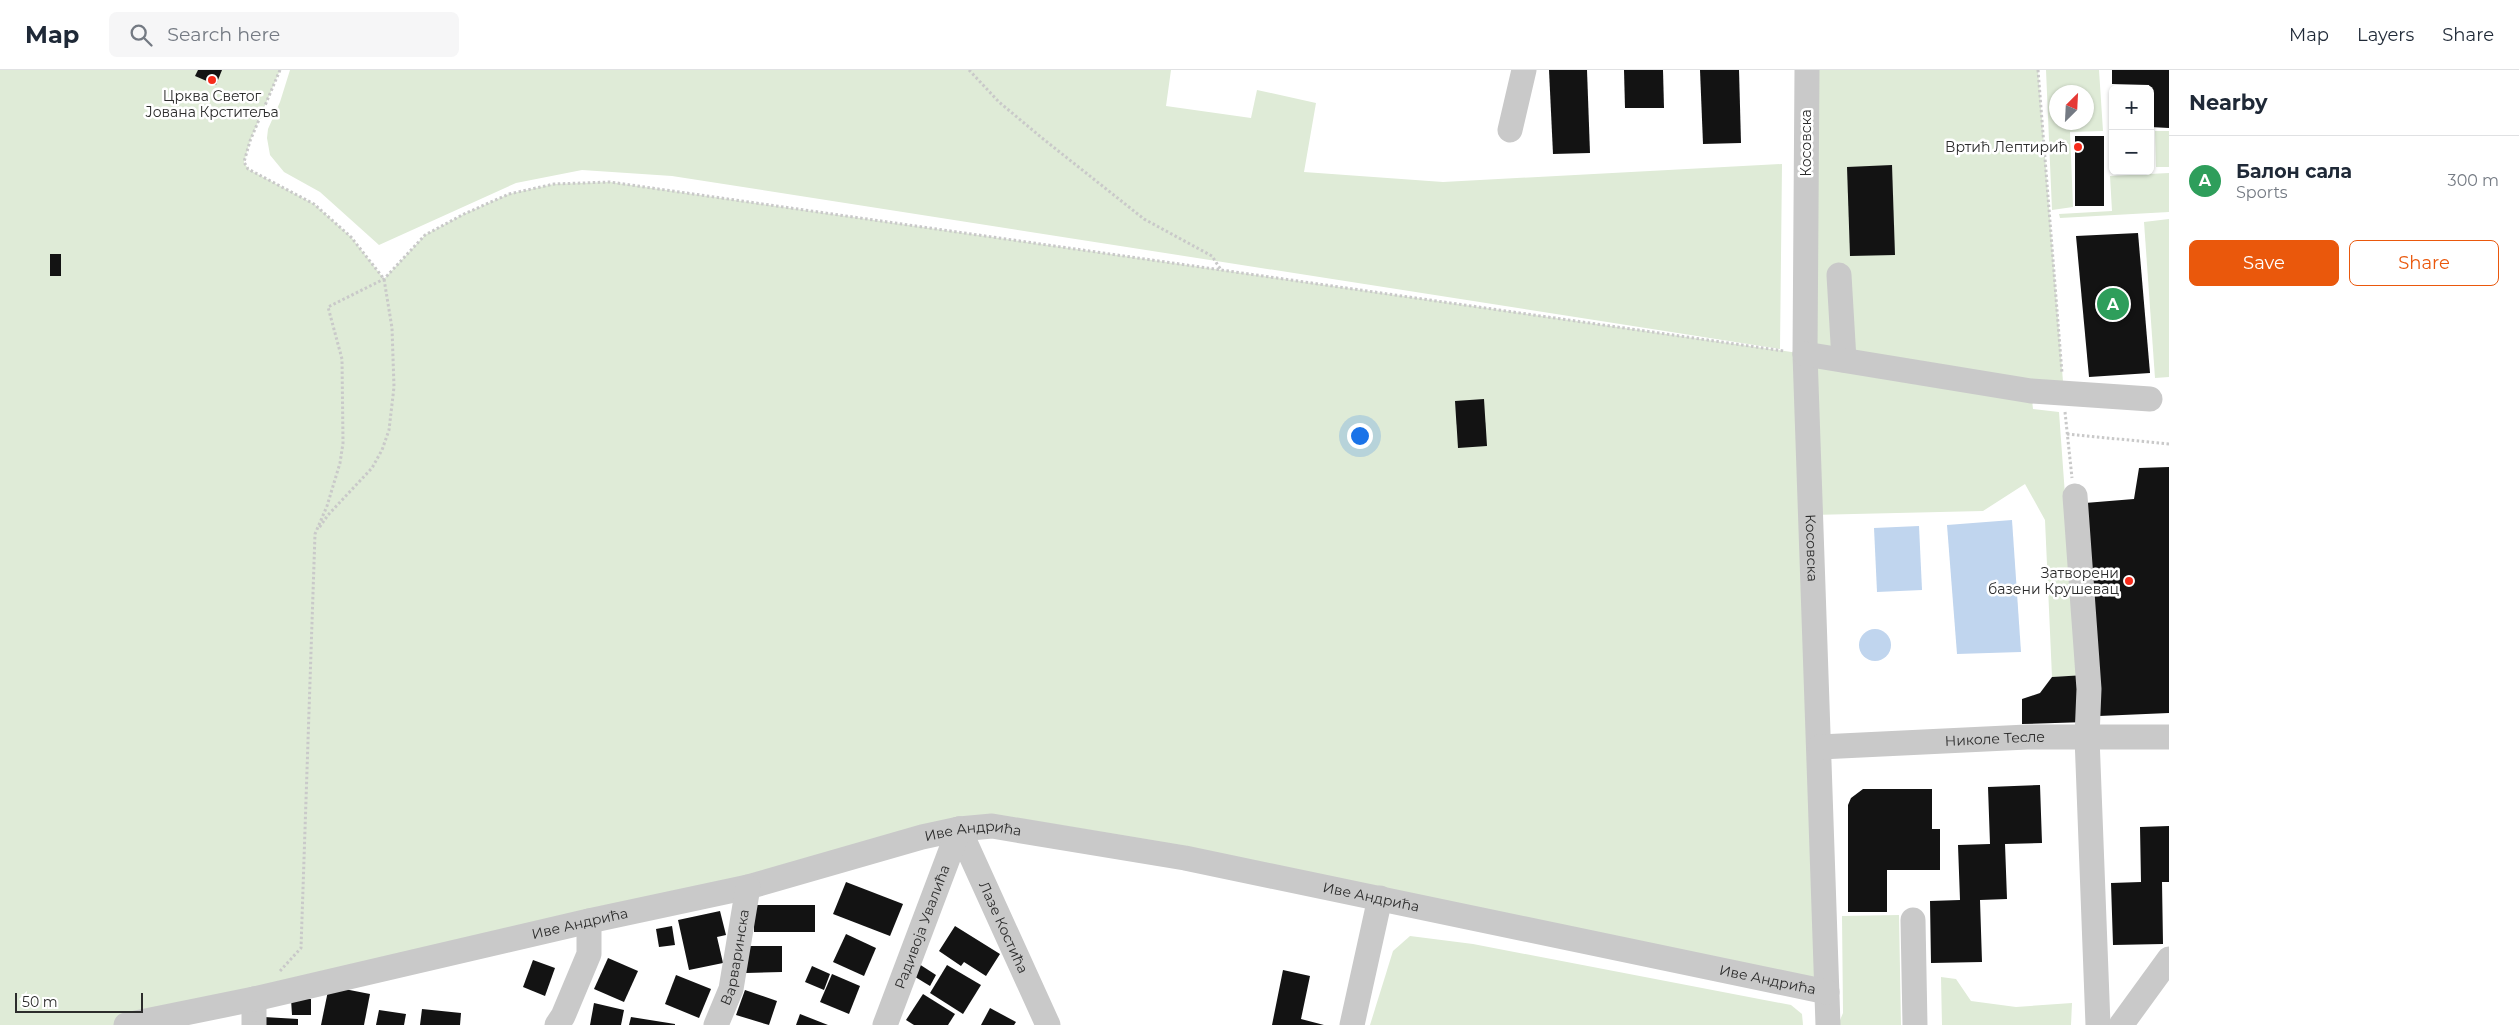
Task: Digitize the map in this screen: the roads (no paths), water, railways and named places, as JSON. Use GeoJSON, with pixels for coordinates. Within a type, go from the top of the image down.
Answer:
{"type":"FeatureCollection","features":[{"type":"Feature","properties":{"kind":"street"},"geometry":{"type":"LineString","coordinates":[[1510,130],[1524,70]]}},
{"type":"Feature","properties":{"kind":"street","name":"Косовска"},"geometry":{"type":"LineString","coordinates":[[1807,70],[1805,354],[1820,746],[1828,1025]]}},
{"type":"Feature","properties":{"kind":"street"},"geometry":{"type":"LineString","coordinates":[[1839,275],[1844,360]]}},
{"type":"Feature","properties":{"kind":"street"},"geometry":{"type":"LineString","coordinates":[[1805,354],[2064,394],[2150,400]]}},
{"type":"Feature","properties":{"kind":"street"},"geometry":{"type":"LineString","coordinates":[[2074,496],[2089,689],[2087,737],[2098,1025]]}},
{"type":"Feature","properties":{"kind":"street","name":"Николе Тесле"},"geometry":{"type":"LineString","coordinates":[[1820,746],[2087,737],[2169,737]]}},
{"type":"Feature","properties":{"kind":"street","name":"Иве Андрића"},"geometry":{"type":"LineString","coordinates":[[126,1025],[195,1018],[254,999],[590,921],[748,887],[922,837],[959,829],[992,826],[1185,858],[1827,992]]}},
{"type":"Feature","properties":{"kind":"street","name":"Радивоја Увалића"},"geometry":{"type":"LineString","coordinates":[[885,1025],[959,829]]}},
{"type":"Feature","properties":{"kind":"street","name":"Лазе Костића"},"geometry":{"type":"LineString","coordinates":[[959,829],[1048,1025]]}},
{"type":"Feature","properties":{"kind":"street","name":"Варваринска"},"geometry":{"type":"LineString","coordinates":[[716,1025],[731,989],[748,887]]}},
{"type":"Feature","properties":{"kind":"street"},"geometry":{"type":"LineString","coordinates":[[1352,1025],[1380,898]]}},
{"type":"Feature","properties":{"kind":"street"},"geometry":{"type":"LineString","coordinates":[[1913,920],[1915,1025]]}},
{"type":"Feature","properties":{"kind":"street"},"geometry":{"type":"LineString","coordinates":[[557,1025],[564,1016],[589,954],[590,921]]}},
{"type":"Feature","properties":{"kind":"street"},"geometry":{"type":"LineString","coordinates":[[2121,1025],[2169,959]]}},
{"type":"Feature","properties":{"kind":"street"},"geometry":{"type":"LineString","coordinates":[[254,999],[254,1025]]}},
{"type":"Feature","properties":{"kind":"water"},"geometry":{"type":"Polygon","coordinates":[[[2012,520],[2021,652],[1957,654],[1947,525],[2012,520]]]}},
{"type":"Feature","properties":{"kind":"water"},"geometry":{"type":"Polygon","coordinates":[[[1919,526],[1922,590],[1877,592],[1874,528],[1919,526]]]}},
{"type":"Feature","properties":{"kind":"water"},"geometry":{"type":"Polygon","coordinates":[[[1875,629],[1881,630],[1886,634],[1890,639],[1890,651],[1886,656],[1881,660],[1875,661],[1869,660],[1864,656],[1860,651],[1859,645],[1860,639],[1864,634],[1869,630],[1875,629]]]}},
{"type":"Feature","properties":{"kind":"place","name":"Црква Светог Јована Крститеља"},"geometry":{"type":"Point","coordinates":[212,80]}},
{"type":"Feature","properties":{"kind":"place","name":"Вртић Лептирић"},"geometry":{"type":"Point","coordinates":[2078,147]}},
{"type":"Feature","properties":{"kind":"place","name":"Балон сала"},"geometry":{"type":"Point","coordinates":[2113,304]}},
{"type":"Feature","properties":{"kind":"place","name":"Затворени базени Крушевац"},"geometry":{"type":"Point","coordinates":[2129,581]}}]}
